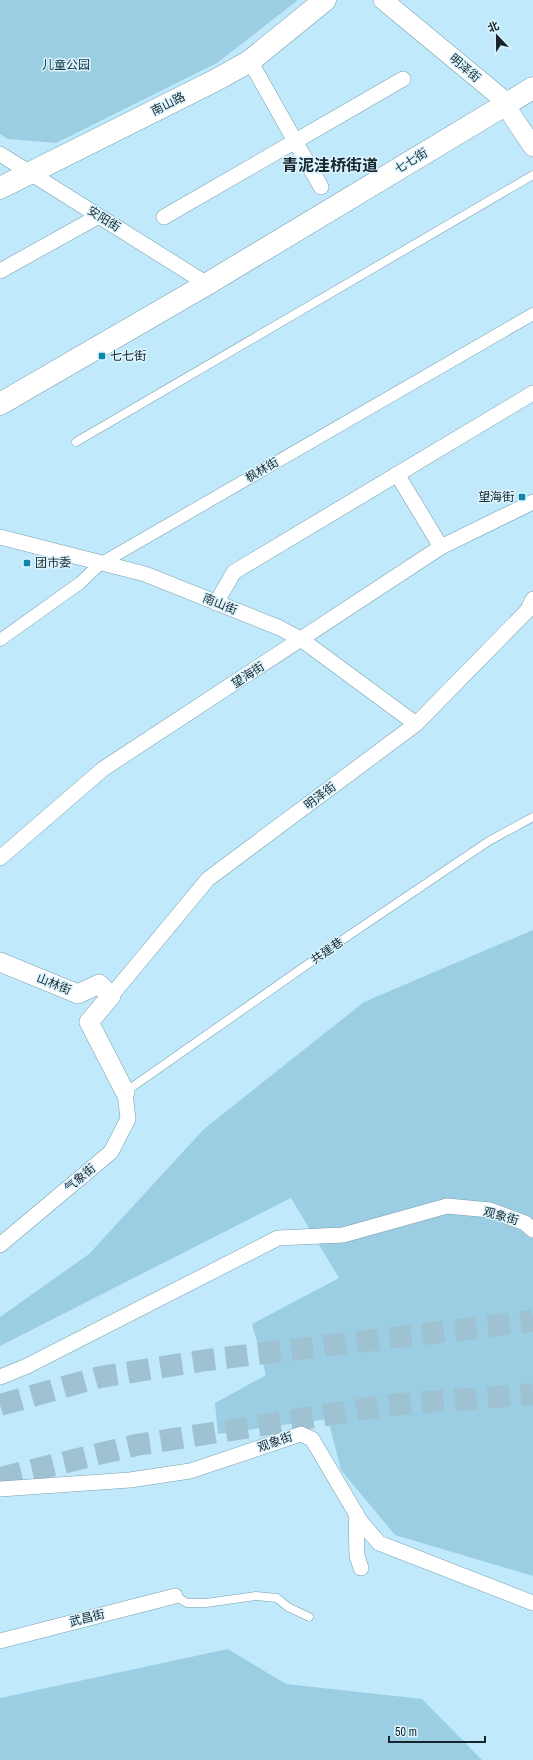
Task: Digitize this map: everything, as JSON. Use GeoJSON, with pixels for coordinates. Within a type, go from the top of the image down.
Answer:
{"type":"FeatureCollection","features":[{"type":"Feature","properties":{"kind":"main road","name":"南山路"},"geometry":{"type":"LineString","coordinates":[[0,188],[216,80],[250,60],[325,0]]}},
{"type":"Feature","properties":{"kind":"main road","name":"七七街"},"geometry":{"type":"LineString","coordinates":[[0,404],[207,284],[533,88]]}},
{"type":"Feature","properties":{"kind":"street","name":"明泽街"},"geometry":{"type":"LineString","coordinates":[[383,0],[499,96],[533,147]]}},
{"type":"Feature","properties":{"kind":"street"},"geometry":{"type":"LineString","coordinates":[[250,60],[321,187]]}},
{"type":"Feature","properties":{"kind":"street"},"geometry":{"type":"LineString","coordinates":[[164,217],[403,79]]}},
{"type":"Feature","properties":{"kind":"street","name":"安阳街"},"geometry":{"type":"LineString","coordinates":[[0,154],[207,284]]}},
{"type":"Feature","properties":{"kind":"street"},"geometry":{"type":"LineString","coordinates":[[0,271],[99,216]]}},
{"type":"Feature","properties":{"kind":"street","name":"枫林街"},"geometry":{"type":"LineString","coordinates":[[0,640],[80,583],[100,564],[533,314]]}},
{"type":"Feature","properties":{"kind":"street"},"geometry":{"type":"LineString","coordinates":[[216,603],[234,572],[533,393]]}},
{"type":"Feature","properties":{"kind":"street"},"geometry":{"type":"LineString","coordinates":[[397,474],[441,547]]}},
{"type":"Feature","properties":{"kind":"street","name":"望海街"},"geometry":{"type":"LineString","coordinates":[[0,858],[103,769],[302,640],[441,547],[533,502]]}},
{"type":"Feature","properties":{"kind":"street","name":"南山街"},"geometry":{"type":"LineString","coordinates":[[0,537],[100,564],[145,574],[280,628],[302,640],[416,724]]}},
{"type":"Feature","properties":{"kind":"street","name":"明泽街"},"geometry":{"type":"LineString","coordinates":[[111,996],[208,879],[416,724],[527,611],[533,599]]}},
{"type":"Feature","properties":{"kind":"street","name":"山林街"},"geometry":{"type":"LineString","coordinates":[[0,962],[78,994],[99,984],[111,996]]}},
{"type":"Feature","properties":{"kind":"street"},"geometry":{"type":"LineString","coordinates":[[111,996],[89,1022],[124,1092]]}},
{"type":"Feature","properties":{"kind":"street","name":"气象街"},"geometry":{"type":"LineString","coordinates":[[0,1245],[111,1152],[128,1119],[124,1092]]}},
{"type":"Feature","properties":{"kind":"street","name":"观象街"},"geometry":{"type":"LineString","coordinates":[[0,1377],[27,1366],[278,1238],[342,1235],[447,1206],[490,1210],[525,1223],[533,1230]]}},
{"type":"Feature","properties":{"kind":"street","name":"观象街"},"geometry":{"type":"LineString","coordinates":[[0,1489],[130,1480],[190,1471],[301,1434],[312,1439],[356,1512],[379,1543],[533,1603]]}},
{"type":"Feature","properties":{"kind":"street"},"geometry":{"type":"LineString","coordinates":[[356,1512],[357,1556],[361,1568]]}},
{"type":"Feature","properties":{"kind":"street","name":"武昌街"},"geometry":{"type":"LineString","coordinates":[[0,1641],[175,1596]]}},
{"type":"Feature","properties":{"kind":"lane"},"geometry":{"type":"LineString","coordinates":[[76,442],[533,175]]}},
{"type":"Feature","properties":{"kind":"lane","name":"共建巷"},"geometry":{"type":"LineString","coordinates":[[124,1092],[476,849],[533,817]]}},
{"type":"Feature","properties":{"kind":"lane"},"geometry":{"type":"LineString","coordinates":[[175,1596],[187,1603],[206,1603],[256,1596],[277,1598],[288,1607],[309,1617]]}},
{"type":"Feature","properties":{"kind":"green space","name":"儿童公园"},"geometry":{"type":"Polygon","coordinates":[[[0,0],[298,0],[217,63],[56,143],[8,139],[0,134],[0,0]]]}},
{"type":"Feature","properties":{"kind":"green space"},"geometry":{"type":"Polygon","coordinates":[[[533,930],[533,1576],[395,1535],[341,1470],[328,1419],[218,1434],[215,1403],[266,1375],[252,1324],[339,1278],[291,1198],[0,1346],[0,1317],[89,1254],[204,1129],[364,1002],[533,930]]]}},
{"type":"Feature","properties":{"kind":"green space"},"geometry":{"type":"Polygon","coordinates":[[[228,1649],[286,1684],[422,1699],[482,1760],[0,1760],[0,1698],[228,1649]]]}},
{"type":"Feature","properties":{"kind":"tunnel"},"geometry":{"type":"LineString","coordinates":[[0,1405],[100,1377],[207,1360],[533,1321]]}},
{"type":"Feature","properties":{"kind":"tunnel"},"geometry":{"type":"LineString","coordinates":[[0,1478],[136,1445],[389,1405],[533,1394]]}},
{"type":"Feature","properties":{"kind":"place","name":"七七街"},"geometry":{"type":"Point","coordinates":[102,356]}},
{"type":"Feature","properties":{"kind":"place","name":"望海街"},"geometry":{"type":"Point","coordinates":[522,497]}},
{"type":"Feature","properties":{"kind":"place","name":"团市委"},"geometry":{"type":"Point","coordinates":[27,563]}},
{"type":"Feature","properties":{"kind":"district","name":"青泥洼桥街道"},"geometry":{"type":"Point","coordinates":[330,165]}}]}
